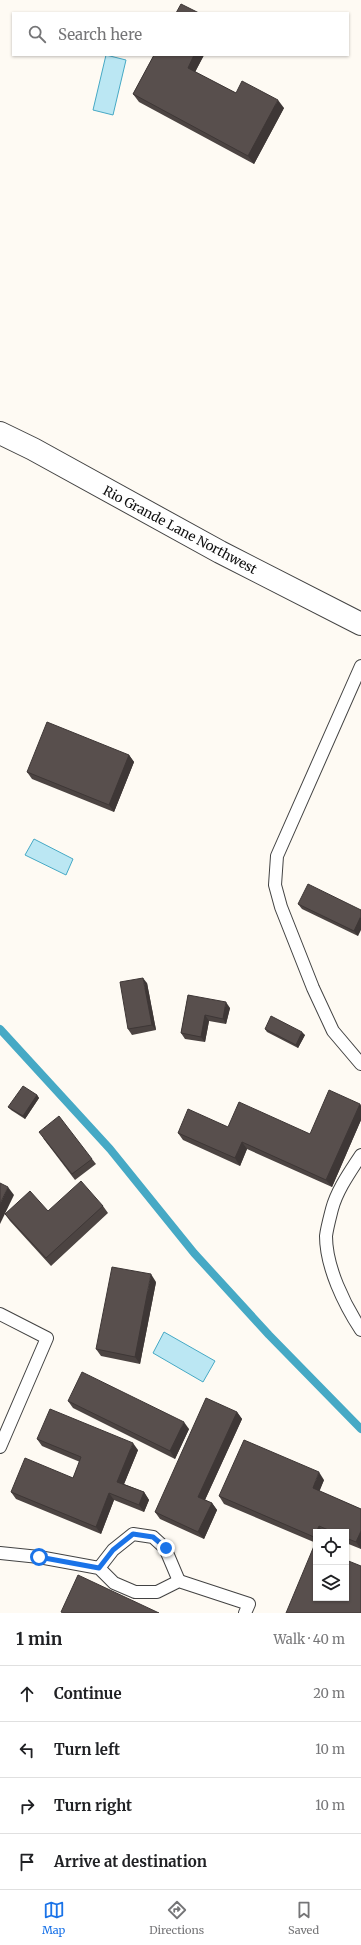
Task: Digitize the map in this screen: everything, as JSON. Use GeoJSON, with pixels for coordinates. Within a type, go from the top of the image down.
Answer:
{"type":"FeatureCollection","features":[{"type":"Feature","properties":{"kind":"street","name":"Rio Grande Lane Northwest"},"geometry":{"type":"LineString","coordinates":[[0,433],[33,449],[220,552],[361,624]]}},
{"type":"Feature","properties":{"kind":"lane"},"geometry":{"type":"LineString","coordinates":[[361,666],[277,856],[275,885],[281,907],[313,988],[333,1031],[361,1064]]}},
{"type":"Feature","properties":{"kind":"lane"},"geometry":{"type":"LineString","coordinates":[[361,1155],[345,1180],[332,1208],[326,1235],[328,1251],[336,1280],[349,1312],[361,1330]]}},
{"type":"Feature","properties":{"kind":"lane"},"geometry":{"type":"LineString","coordinates":[[0,1314],[47,1338],[0,1447]]}},
{"type":"Feature","properties":{"kind":"lane"},"geometry":{"type":"LineString","coordinates":[[99,1568],[113,1550],[133,1534],[153,1537],[166,1548],[179,1581]]}},
{"type":"Feature","properties":{"kind":"lane"},"geometry":{"type":"LineString","coordinates":[[0,1553],[39,1557],[99,1568],[114,1583],[135,1592],[157,1592],[179,1581],[249,1604],[245,1613]]}},
{"type":"Feature","properties":{"kind":"water"},"geometry":{"type":"Polygon","coordinates":[[[106,56],[126,60],[113,115],[93,110],[106,56]]]}},
{"type":"Feature","properties":{"kind":"water"},"geometry":{"type":"Polygon","coordinates":[[[34,839],[73,859],[66,875],[25,855],[34,839]]]}},
{"type":"Feature","properties":{"kind":"water"},"geometry":{"type":"Polygon","coordinates":[[[164,1332],[215,1361],[203,1382],[153,1353],[164,1332]]]}},
{"type":"Feature","properties":{"kind":"building"},"geometry":{"type":"Polygon","coordinates":[[[181,4],[197,12],[177,12],[181,4]]]}},
{"type":"Feature","properties":{"kind":"building"},"geometry":{"type":"Polygon","coordinates":[[[153,56],[194,56],[188,68],[236,93],[242,81],[278,100],[248,156],[133,94],[153,56]]]}},
{"type":"Feature","properties":{"kind":"building"},"geometry":{"type":"Polygon","coordinates":[[[47,722],[129,755],[109,805],[27,772],[47,722]]]}},
{"type":"Feature","properties":{"kind":"building"},"geometry":{"type":"Polygon","coordinates":[[[308,884],[361,910],[361,916],[354,931],[298,904],[308,884]]]}},
{"type":"Feature","properties":{"kind":"building"},"geometry":{"type":"Polygon","coordinates":[[[143,978],[152,1025],[128,1029],[120,982],[143,978]]]}},
{"type":"Feature","properties":{"kind":"building"},"geometry":{"type":"Polygon","coordinates":[[[188,995],[226,1002],[223,1019],[205,1015],[201,1037],[181,1033],[188,995]]]}},
{"type":"Feature","properties":{"kind":"building"},"geometry":{"type":"Polygon","coordinates":[[[271,1016],[302,1032],[296,1045],[265,1029],[271,1016]]]}},
{"type":"Feature","properties":{"kind":"building"},"geometry":{"type":"Polygon","coordinates":[[[23,1086],[37,1095],[23,1116],[8,1107],[23,1086]]]}},
{"type":"Feature","properties":{"kind":"building"},"geometry":{"type":"Polygon","coordinates":[[[329,1090],[360,1104],[326,1180],[242,1142],[235,1158],[178,1133],[188,1109],[228,1127],[239,1102],[310,1134],[329,1090]]]}},
{"type":"Feature","properties":{"kind":"building"},"geometry":{"type":"Polygon","coordinates":[[[59,1116],[92,1159],[72,1174],[39,1132],[59,1116]]]}},
{"type":"Feature","properties":{"kind":"building"},"geometry":{"type":"Polygon","coordinates":[[[81,1181],[103,1206],[46,1258],[5,1214],[30,1191],[48,1211],[81,1181]]]}},
{"type":"Feature","properties":{"kind":"building"},"geometry":{"type":"Polygon","coordinates":[[[0,1183],[8,1187],[0,1204],[0,1183]]]}},
{"type":"Feature","properties":{"kind":"building"},"geometry":{"type":"Polygon","coordinates":[[[112,1267],[151,1274],[135,1357],[96,1349],[112,1267]]]}},
{"type":"Feature","properties":{"kind":"building"},"geometry":{"type":"Polygon","coordinates":[[[82,1372],[184,1422],[170,1451],[68,1401],[82,1372]]]}},
{"type":"Feature","properties":{"kind":"building"},"geometry":{"type":"Polygon","coordinates":[[[206,1398],[237,1412],[198,1497],[212,1503],[198,1532],[155,1512],[206,1398]]]}},
{"type":"Feature","properties":{"kind":"building"},"geometry":{"type":"Polygon","coordinates":[[[50,1409],[133,1443],[117,1482],[144,1492],[139,1505],[109,1493],[96,1527],[11,1492],[25,1458],[73,1478],[81,1457],[37,1439],[50,1409]]]}},
{"type":"Feature","properties":{"kind":"building"},"geometry":{"type":"Polygon","coordinates":[[[244,1440],[319,1472],[313,1488],[361,1509],[361,1531],[356,1542],[349,1539],[349,1529],[326,1529],[319,1526],[318,1529],[313,1529],[313,1537],[219,1496],[244,1440]]]}},
{"type":"Feature","properties":{"kind":"building"},"geometry":{"type":"Polygon","coordinates":[[[313,1548],[313,1601],[349,1601],[349,1561],[361,1566],[361,1613],[286,1613],[313,1548]]]}},
{"type":"Feature","properties":{"kind":"building"},"geometry":{"type":"Polygon","coordinates":[[[78,1575],[159,1613],[63,1613],[61,1612],[78,1575]]]}},
{"type":"Feature","properties":{"kind":"waterway"},"geometry":{"type":"LineString","coordinates":[[0,1029],[110,1149],[194,1253],[269,1335],[361,1429]]}},
{"type":"Feature","properties":{"kind":"route"},"geometry":{"type":"LineString","coordinates":[[39,1557],[99,1568],[113,1550],[133,1534],[153,1537],[166,1548]]}}]}
